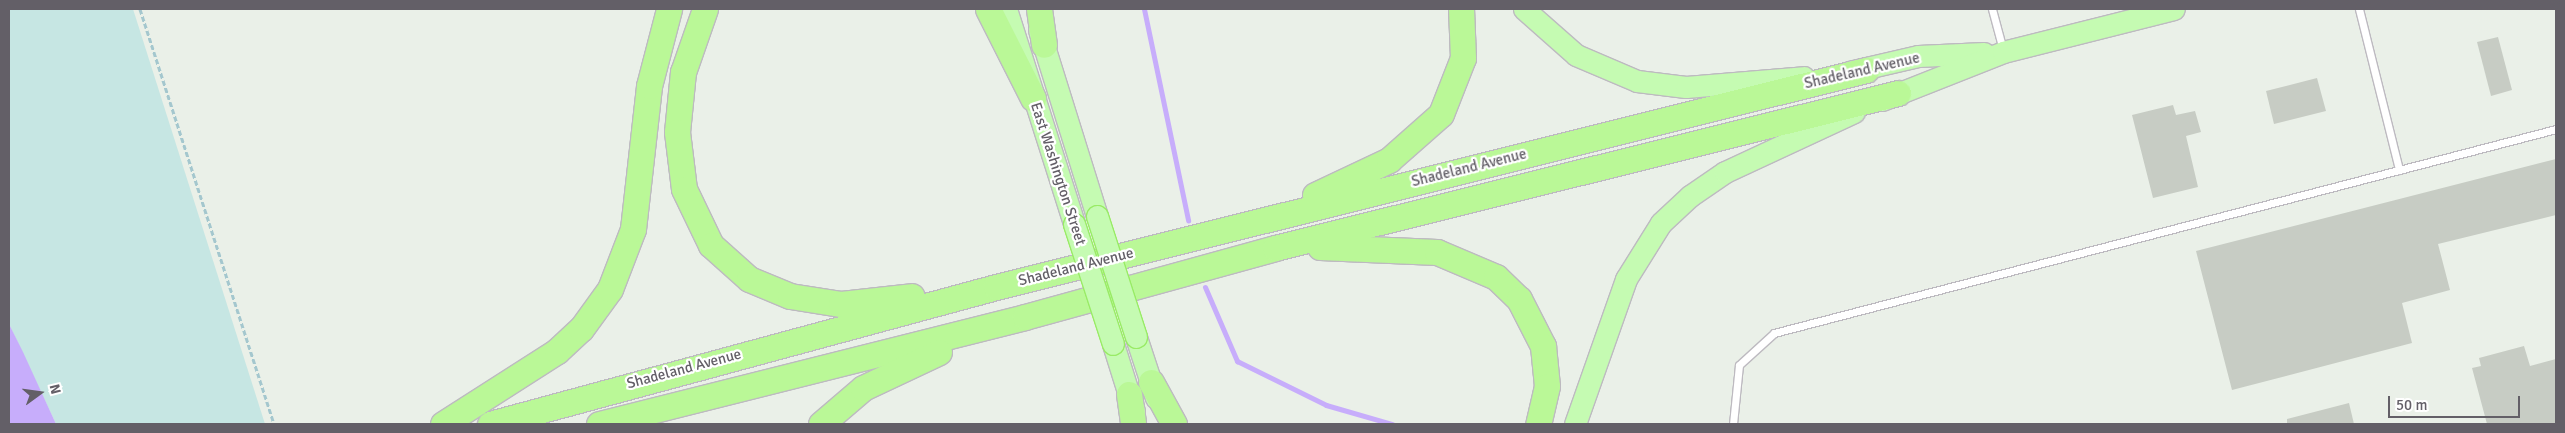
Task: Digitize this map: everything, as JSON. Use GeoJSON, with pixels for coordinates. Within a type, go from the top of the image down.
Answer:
{"type":"FeatureCollection","features":[{"type":"Feature","properties":{"kind":"highway"},"geometry":{"type":"LineString","coordinates":[[443,424],[557,351],[586,322],[610,290],[633,229],[648,86],[669,9]]}},
{"type":"Feature","properties":{"kind":"highway"},"geometry":{"type":"LineString","coordinates":[[705,9],[683,72],[679,157],[692,214],[729,265],[771,290],[826,302],[857,304],[996,287]]}},
{"type":"Feature","properties":{"kind":"highway"},"geometry":{"type":"LineString","coordinates":[[988,9],[1034,98]]}},
{"type":"Feature","properties":{"kind":"highway"},"geometry":{"type":"LineString","coordinates":[[1040,9],[1044,45]]}},
{"type":"Feature","properties":{"kind":"highway"},"geometry":{"type":"LineString","coordinates":[[1258,222],[1375,168],[1427,130],[1441,114],[1459,78],[1465,42],[1461,9]]}},
{"type":"Feature","properties":{"kind":"highway","name":"Shadeland Avenue"},"geometry":{"type":"LineString","coordinates":[[490,424],[996,287],[1866,70]]}},
{"type":"Feature","properties":{"kind":"highway","name":"Shadeland Avenue"},"geometry":{"type":"LineString","coordinates":[[600,424],[1025,317],[1274,248],[1898,93]]}},
{"type":"Feature","properties":{"kind":"highway"},"geometry":{"type":"LineString","coordinates":[[1274,248],[1430,251],[1490,272],[1519,299],[1543,346],[1547,386],[1538,424]]}},
{"type":"Feature","properties":{"kind":"highway"},"geometry":{"type":"LineString","coordinates":[[821,424],[842,404],[891,372],[1025,317]]}},
{"type":"Feature","properties":{"kind":"highway"},"geometry":{"type":"LineString","coordinates":[[1151,382],[1174,424]]}},
{"type":"Feature","properties":{"kind":"highway"},"geometry":{"type":"LineString","coordinates":[[1129,394],[1133,424]]}},
{"type":"Feature","properties":{"kind":"main road","name":"East Washington Street"},"geometry":{"type":"LineString","coordinates":[[1006,9],[1138,424]]}},
{"type":"Feature","properties":{"kind":"main road","name":"East Washington Street"},"geometry":{"type":"LineString","coordinates":[[1032,9],[1164,424]]}},
{"type":"Feature","properties":{"kind":"main road"},"geometry":{"type":"LineString","coordinates":[[1524,9],[1576,55],[1645,82],[1726,85],[1866,70]]}},
{"type":"Feature","properties":{"kind":"main road"},"geometry":{"type":"LineString","coordinates":[[2003,52],[2174,9]]}},
{"type":"Feature","properties":{"kind":"main road","name":"Shadeland Avenue"},"geometry":{"type":"LineString","coordinates":[[1866,70],[1918,56],[2003,52]]}},
{"type":"Feature","properties":{"kind":"main road","name":"Shadeland Avenue"},"geometry":{"type":"LineString","coordinates":[[1898,93],[2003,52]]}},
{"type":"Feature","properties":{"kind":"main road"},"geometry":{"type":"LineString","coordinates":[[1575,424],[1626,279],[1645,243],[1672,212],[1748,160],[1898,93]]}},
{"type":"Feature","properties":{"kind":"lane"},"geometry":{"type":"LineString","coordinates":[[1992,9],[2003,52]]}},
{"type":"Feature","properties":{"kind":"lane"},"geometry":{"type":"LineString","coordinates":[[2359,9],[2399,170]]}},
{"type":"Feature","properties":{"kind":"lane"},"geometry":{"type":"LineString","coordinates":[[1733,424],[1739,364],[1774,333],[2556,129]]}},
{"type":"Feature","properties":{"kind":"path"},"geometry":{"type":"LineString","coordinates":[[140,9],[274,424]]}},
{"type":"Feature","properties":{"kind":"shaded area"},"geometry":{"type":"Polygon","coordinates":[[[9,9],[133,9],[265,424],[56,424],[9,324],[9,9]]]}},
{"type":"Feature","properties":{"kind":"shaded area"},"geometry":{"type":"Polygon","coordinates":[[[9,324],[23,352],[56,424],[9,424],[9,324]]]}},
{"type":"Feature","properties":{"kind":"building"},"geometry":{"type":"Polygon","coordinates":[[[2498,37],[2512,90],[2491,96],[2477,42],[2498,37]]]}},
{"type":"Feature","properties":{"kind":"building"},"geometry":{"type":"Polygon","coordinates":[[[2317,78],[2326,111],[2274,124],[2266,91],[2317,78]]]}},
{"type":"Feature","properties":{"kind":"building"},"geometry":{"type":"Polygon","coordinates":[[[2173,105],[2176,115],[2195,111],[2201,132],[2186,136],[2198,187],[2153,198],[2132,115],[2173,105]]]}},
{"type":"Feature","properties":{"kind":"building"},"geometry":{"type":"Polygon","coordinates":[[[2556,159],[2556,215],[2438,244],[2450,290],[2402,303],[2412,343],[2232,390],[2196,251],[2556,159]]]}},
{"type":"Feature","properties":{"kind":"building"},"geometry":{"type":"Polygon","coordinates":[[[2524,346],[2530,366],[2556,359],[2556,424],[2487,424],[2472,368],[2481,366],[2479,358],[2524,346]]]}},
{"type":"Feature","properties":{"kind":"building"},"geometry":{"type":"Polygon","coordinates":[[[2349,403],[2354,424],[2287,424],[2287,419],[2349,403]]]}},
{"type":"Feature","properties":{"kind":"waterway"},"geometry":{"type":"LineString","coordinates":[[1144,9],[1188,220]]}},
{"type":"Feature","properties":{"kind":"waterway"},"geometry":{"type":"LineString","coordinates":[[1205,287],[1237,361],[1326,405],[1392,424]]}}]}
